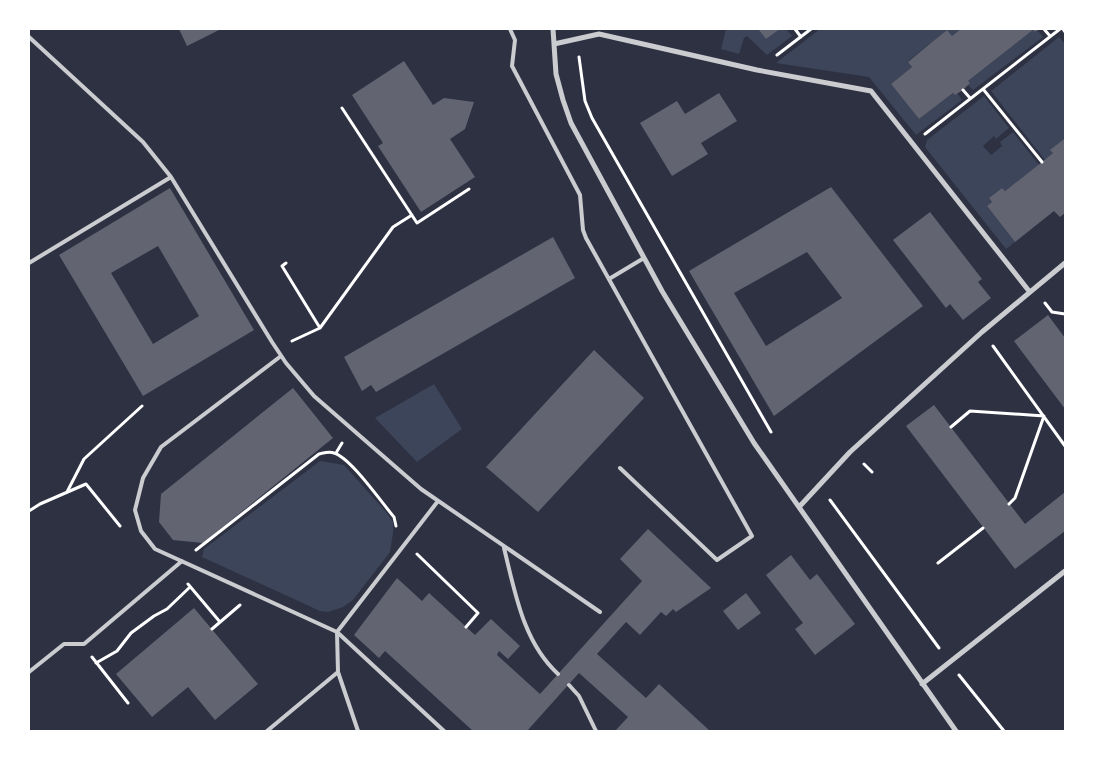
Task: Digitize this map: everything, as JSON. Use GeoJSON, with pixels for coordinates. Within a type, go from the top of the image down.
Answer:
{"type":"FeatureCollection","features":[{"type":"Feature","properties":{"kind":"street"},"geometry":{"type":"LineString","coordinates":[[553,29],[556,74],[572,123],[662,291],[754,443],[956,731]]}},
{"type":"Feature","properties":{"kind":"street"},"geometry":{"type":"LineString","coordinates":[[554,44],[599,34],[757,70],[872,91],[1032,290]]}},
{"type":"Feature","properties":{"kind":"street"},"geometry":{"type":"LineString","coordinates":[[800,506],[850,452],[982,332],[1065,263]]}},
{"type":"Feature","properties":{"kind":"street"},"geometry":{"type":"LineString","coordinates":[[922,684],[1065,571]]}},
{"type":"Feature","properties":{"kind":"lane"},"geometry":{"type":"LineString","coordinates":[[510,29],[515,40],[512,66],[580,196],[583,230],[752,536],[718,560],[620,468]]}},
{"type":"Feature","properties":{"kind":"lane"},"geometry":{"type":"LineString","coordinates":[[29,37],[143,142],[171,178],[281,356],[314,396],[390,463],[438,501],[600,612]]}},
{"type":"Feature","properties":{"kind":"lane"},"geometry":{"type":"LineString","coordinates":[[29,263],[171,178]]}},
{"type":"Feature","properties":{"kind":"lane"},"geometry":{"type":"LineString","coordinates":[[609,279],[644,258]]}},
{"type":"Feature","properties":{"kind":"lane"},"geometry":{"type":"LineString","coordinates":[[281,356],[161,447],[143,478],[135,510],[141,531],[154,549],[337,632],[444,731]]}},
{"type":"Feature","properties":{"kind":"lane"},"geometry":{"type":"LineString","coordinates":[[358,731],[338,672],[337,632],[438,501]]}},
{"type":"Feature","properties":{"kind":"lane"},"geometry":{"type":"LineString","coordinates":[[503,547],[518,606],[533,644],[548,665],[558,674]]}},
{"type":"Feature","properties":{"kind":"lane"},"geometry":{"type":"LineString","coordinates":[[29,672],[64,644],[84,644],[182,561]]}},
{"type":"Feature","properties":{"kind":"lane"},"geometry":{"type":"LineString","coordinates":[[267,731],[338,672]]}},
{"type":"Feature","properties":{"kind":"lane"},"geometry":{"type":"LineString","coordinates":[[568,685],[579,696],[596,731]]}},
{"type":"Feature","properties":{"kind":"path"},"geometry":{"type":"LineString","coordinates":[[795,29],[801,37]]}},
{"type":"Feature","properties":{"kind":"path"},"geometry":{"type":"LineString","coordinates":[[757,70],[811,29]]}},
{"type":"Feature","properties":{"kind":"path"},"geometry":{"type":"LineString","coordinates":[[1044,29],[1050,36]]}},
{"type":"Feature","properties":{"kind":"path"},"geometry":{"type":"LineString","coordinates":[[913,143],[1050,36],[1062,29],[1065,32]]}},
{"type":"Feature","properties":{"kind":"path"},"geometry":{"type":"LineString","coordinates":[[577,39],[585,101],[592,118],[775,438]]}},
{"type":"Feature","properties":{"kind":"path"},"geometry":{"type":"LineString","coordinates":[[983,88],[1042,162]]}},
{"type":"Feature","properties":{"kind":"path"},"geometry":{"type":"LineString","coordinates":[[963,90],[970,98]]}},
{"type":"Feature","properties":{"kind":"path"},"geometry":{"type":"LineString","coordinates":[[342,108],[417,223],[469,189]]}},
{"type":"Feature","properties":{"kind":"path"},"geometry":{"type":"LineString","coordinates":[[286,363],[292,341],[320,328],[393,228],[412,215]]}},
{"type":"Feature","properties":{"kind":"path"},"geometry":{"type":"LineString","coordinates":[[286,262],[282,266],[320,328]]}},
{"type":"Feature","properties":{"kind":"path"},"geometry":{"type":"LineString","coordinates":[[1032,290],[1052,312],[1065,314]]}},
{"type":"Feature","properties":{"kind":"path"},"geometry":{"type":"LineString","coordinates":[[982,332],[1065,446]]}},
{"type":"Feature","properties":{"kind":"path"},"geometry":{"type":"LineString","coordinates":[[67,492],[84,459],[142,406]]}},
{"type":"Feature","properties":{"kind":"path"},"geometry":{"type":"LineString","coordinates":[[950,427],[970,411],[1044,416]]}},
{"type":"Feature","properties":{"kind":"path"},"geometry":{"type":"LineString","coordinates":[[1009,504],[1016,498],[1044,416]]}},
{"type":"Feature","properties":{"kind":"path"},"geometry":{"type":"LineString","coordinates":[[182,561],[319,454],[336,453],[355,469],[394,517],[399,536],[478,613],[466,627]]}},
{"type":"Feature","properties":{"kind":"path"},"geometry":{"type":"LineString","coordinates":[[29,511],[40,504],[86,484],[124,530]]}},
{"type":"Feature","properties":{"kind":"path"},"geometry":{"type":"LineString","coordinates":[[817,488],[833,503],[949,662],[1004,731]]}},
{"type":"Feature","properties":{"kind":"path"},"geometry":{"type":"LineString","coordinates":[[938,563],[983,528]]}},
{"type":"Feature","properties":{"kind":"path"},"geometry":{"type":"LineString","coordinates":[[170,572],[182,578],[220,622]]}},
{"type":"Feature","properties":{"kind":"path"},"geometry":{"type":"LineString","coordinates":[[96,663],[117,651],[131,633],[167,609],[190,587]]}},
{"type":"Feature","properties":{"kind":"path"},"geometry":{"type":"LineString","coordinates":[[212,629],[238,607]]}},
{"type":"Feature","properties":{"kind":"path"},"geometry":{"type":"LineString","coordinates":[[84,644],[96,663],[128,703]]}},
{"type":"Feature","properties":{"kind":"shaded area"},"geometry":{"type":"Polygon","coordinates":[[[726,29],[758,29],[766,39],[780,29],[786,29],[792,36],[767,55],[747,36],[744,38],[739,54],[721,49],[726,29]]]}},
{"type":"Feature","properties":{"kind":"shaded area"},"geometry":{"type":"Polygon","coordinates":[[[820,29],[961,29],[952,36],[947,30],[908,61],[912,67],[891,84],[919,119],[953,93],[955,95],[957,93],[962,100],[916,135],[869,77],[776,63],[820,29]]]}},
{"type":"Feature","properties":{"kind":"shaded area"},"geometry":{"type":"Polygon","coordinates":[[[1033,30],[1035,32],[1038,31],[1043,37],[973,90],[968,85],[970,83],[968,81],[1033,30]]]}},
{"type":"Feature","properties":{"kind":"shaded area"},"geometry":{"type":"Polygon","coordinates":[[[1059,37],[1065,44],[1065,141],[1064,139],[1051,150],[1053,153],[1045,160],[991,91],[1059,37]]]}},
{"type":"Feature","properties":{"kind":"shaded area"},"geometry":{"type":"Polygon","coordinates":[[[984,96],[1009,128],[996,139],[994,136],[983,146],[991,155],[1002,146],[1000,142],[1013,132],[1039,165],[1005,191],[1002,188],[989,198],[992,202],[987,206],[1015,242],[1006,249],[925,147],[927,140],[984,96]]]}},
{"type":"Feature","properties":{"kind":"shaded area"},"geometry":{"type":"Polygon","coordinates":[[[434,384],[462,429],[417,462],[375,418],[434,384]]]}},
{"type":"Feature","properties":{"kind":"shaded area"},"geometry":{"type":"Polygon","coordinates":[[[320,461],[344,465],[393,522],[390,552],[353,600],[343,607],[328,612],[320,611],[202,557],[204,549],[320,461]]]}},
{"type":"Feature","properties":{"kind":"building"},"geometry":{"type":"Polygon","coordinates":[[[179,29],[221,29],[187,46],[179,29]]]}},
{"type":"Feature","properties":{"kind":"building"},"geometry":{"type":"Polygon","coordinates":[[[758,29],[780,29],[766,39],[758,29]]]}},
{"type":"Feature","properties":{"kind":"building"},"geometry":{"type":"Polygon","coordinates":[[[961,29],[1040,29],[1035,32],[1033,30],[968,81],[970,83],[963,90],[955,95],[953,93],[919,119],[891,84],[912,67],[908,62],[947,30],[952,36],[961,29]]]}},
{"type":"Feature","properties":{"kind":"building"},"geometry":{"type":"Polygon","coordinates":[[[404,61],[433,105],[444,98],[474,102],[465,129],[450,139],[475,177],[421,212],[378,146],[383,143],[352,95],[404,61]]]}},
{"type":"Feature","properties":{"kind":"building"},"geometry":{"type":"Polygon","coordinates":[[[719,93],[737,121],[701,143],[708,154],[672,176],[640,123],[677,101],[685,114],[719,93]]]}},
{"type":"Feature","properties":{"kind":"building"},"geometry":{"type":"Polygon","coordinates":[[[1064,139],[1065,213],[1060,217],[1054,211],[1015,242],[987,206],[992,202],[989,198],[1002,188],[1005,191],[1042,162],[1053,153],[1050,150],[1064,139]]]}},
{"type":"Feature","properties":{"kind":"building"},"geometry":{"type":"Polygon","coordinates":[[[831,187],[923,306],[774,416],[689,271],[831,187]],[[807,252],[734,293],[766,346],[842,298],[807,252]]]}},
{"type":"Feature","properties":{"kind":"building"},"geometry":{"type":"Polygon","coordinates":[[[170,188],[254,330],[143,396],[59,255],[170,188]],[[158,246],[111,273],[153,344],[199,316],[158,246]]]}},
{"type":"Feature","properties":{"kind":"building"},"geometry":{"type":"Polygon","coordinates":[[[930,212],[982,279],[978,282],[991,298],[963,320],[950,304],[946,308],[893,240],[930,212]]]}},
{"type":"Feature","properties":{"kind":"building"},"geometry":{"type":"Polygon","coordinates":[[[553,237],[575,278],[376,392],[371,385],[362,391],[344,357],[553,237]]]}},
{"type":"Feature","properties":{"kind":"building"},"geometry":{"type":"Polygon","coordinates":[[[1048,315],[1065,338],[1065,409],[1014,341],[1048,315]]]}},
{"type":"Feature","properties":{"kind":"building"},"geometry":{"type":"Polygon","coordinates":[[[594,350],[644,398],[538,512],[486,467],[594,350]]]}},
{"type":"Feature","properties":{"kind":"building"},"geometry":{"type":"Polygon","coordinates":[[[293,388],[333,438],[203,543],[173,540],[159,522],[161,494],[293,388]]]}},
{"type":"Feature","properties":{"kind":"building"},"geometry":{"type":"Polygon","coordinates":[[[934,405],[1025,524],[1065,492],[1065,531],[1015,569],[906,426],[934,405]]]}},
{"type":"Feature","properties":{"kind":"building"},"geometry":{"type":"Polygon","coordinates":[[[648,529],[711,588],[676,612],[673,609],[666,616],[661,612],[640,635],[626,622],[597,654],[646,698],[659,684],[710,731],[615,731],[628,717],[579,673],[527,731],[473,731],[385,651],[379,658],[354,635],[397,578],[422,601],[429,593],[475,635],[491,619],[520,646],[508,659],[499,651],[497,655],[540,694],[642,581],[620,559],[648,529]]]}},
{"type":"Feature","properties":{"kind":"building"},"geometry":{"type":"Polygon","coordinates":[[[791,555],[810,580],[817,574],[855,624],[815,655],[795,629],[803,623],[766,575],[791,555]]]}},
{"type":"Feature","properties":{"kind":"building"},"geometry":{"type":"Polygon","coordinates":[[[746,593],[761,613],[738,630],[723,611],[746,593]]]}},
{"type":"Feature","properties":{"kind":"building"},"geometry":{"type":"Polygon","coordinates":[[[194,608],[258,684],[215,720],[188,687],[152,717],[116,674],[194,608]]]}}]}
